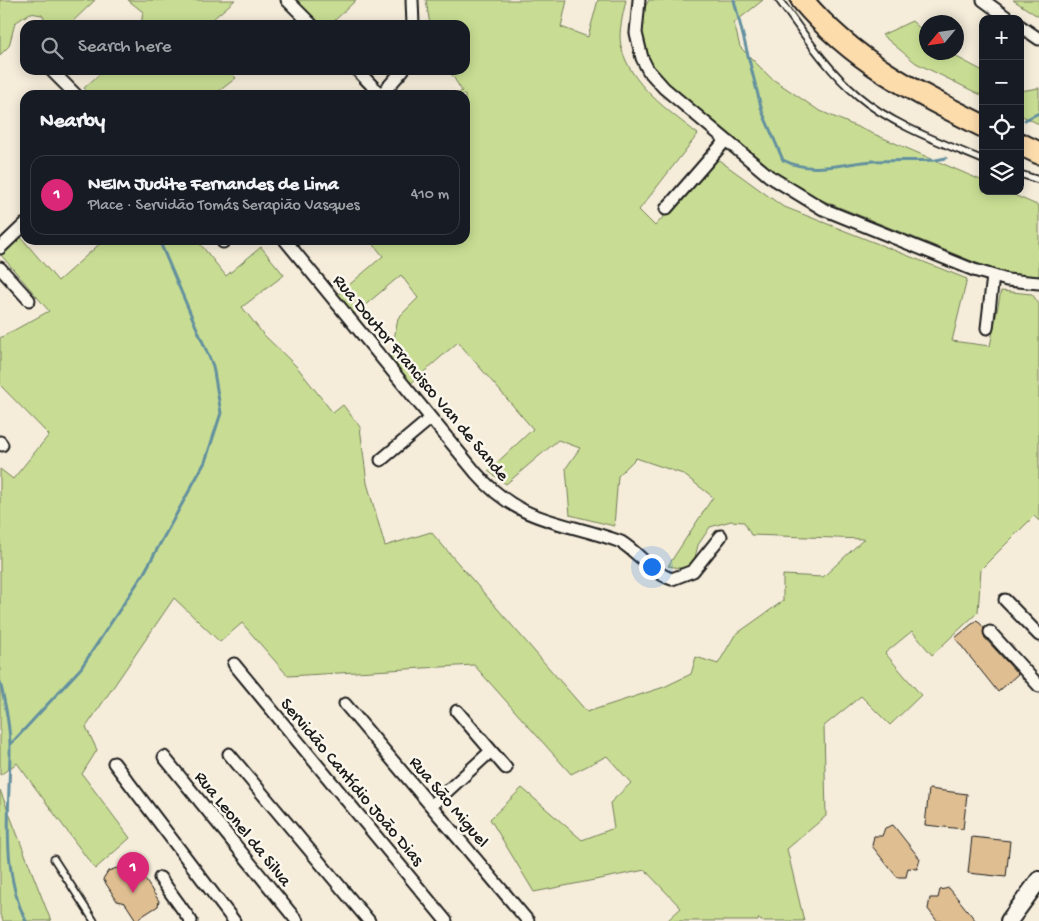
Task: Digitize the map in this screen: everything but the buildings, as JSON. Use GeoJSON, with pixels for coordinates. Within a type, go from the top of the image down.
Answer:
{"type":"FeatureCollection","features":[{"type":"Feature","properties":{"kind":"highway"},"geometry":{"type":"LineString","coordinates":[[802,0],[841,40],[881,71],[914,92],[979,124]]}},
{"type":"Feature","properties":{"kind":"highway"},"geometry":{"type":"LineString","coordinates":[[820,0],[850,32],[892,64],[979,111]]}},
{"type":"Feature","properties":{"kind":"highway"},"geometry":{"type":"LineString","coordinates":[[1024,134],[1039,141]]}},
{"type":"Feature","properties":{"kind":"highway"},"geometry":{"type":"LineString","coordinates":[[1024,146],[1039,154]]}},
{"type":"Feature","properties":{"kind":"main road"},"geometry":{"type":"LineString","coordinates":[[1009,921],[1039,880]]}},
{"type":"Feature","properties":{"kind":"street"},"geometry":{"type":"LineString","coordinates":[[286,0],[307,20]]}},
{"type":"Feature","properties":{"kind":"street"},"geometry":{"type":"LineString","coordinates":[[412,0],[413,20]]}},
{"type":"Feature","properties":{"kind":"street"},"geometry":{"type":"LineString","coordinates":[[638,0],[636,33],[642,58],[648,70],[664,88],[769,176],[823,209],[993,276],[1039,283]]}},
{"type":"Feature","properties":{"kind":"street"},"geometry":{"type":"LineString","coordinates":[[983,0],[1004,15]]}},
{"type":"Feature","properties":{"kind":"street"},"geometry":{"type":"LineString","coordinates":[[1024,29],[1039,39]]}},
{"type":"Feature","properties":{"kind":"street"},"geometry":{"type":"LineString","coordinates":[[56,75],[71,90]]}},
{"type":"Feature","properties":{"kind":"street"},"geometry":{"type":"LineString","coordinates":[[362,75],[376,90]]}},
{"type":"Feature","properties":{"kind":"street"},"geometry":{"type":"LineString","coordinates":[[385,90],[399,75]]}},
{"type":"Feature","properties":{"kind":"street"},"geometry":{"type":"LineString","coordinates":[[666,209],[725,141]]}},
{"type":"Feature","properties":{"kind":"street"},"geometry":{"type":"LineString","coordinates":[[0,248],[20,229]]}},
{"type":"Feature","properties":{"kind":"street","name":"Rua Doutor Francisco Van de Sande"},"geometry":{"type":"LineString","coordinates":[[288,245],[482,480],[510,504],[536,517],[621,542],[665,576],[680,577],[693,571],[721,536]]}},
{"type":"Feature","properties":{"kind":"street"},"geometry":{"type":"LineString","coordinates":[[0,268],[29,300]]}},
{"type":"Feature","properties":{"kind":"street"},"geometry":{"type":"LineString","coordinates":[[987,328],[993,276]]}},
{"type":"Feature","properties":{"kind":"street"},"geometry":{"type":"LineString","coordinates":[[381,460],[431,418]]}},
{"type":"Feature","properties":{"kind":"street"},"geometry":{"type":"LineString","coordinates":[[1006,600],[1039,635]]}},
{"type":"Feature","properties":{"kind":"street"},"geometry":{"type":"LineString","coordinates":[[990,632],[1039,686]]}},
{"type":"Feature","properties":{"kind":"street","name":"Servidão Cantídio João Dias"},"geometry":{"type":"LineString","coordinates":[[234,664],[446,921]]}},
{"type":"Feature","properties":{"kind":"street","name":"Rua São Miguel"},"geometry":{"type":"LineString","coordinates":[[345,704],[528,921]]}},
{"type":"Feature","properties":{"kind":"street"},"geometry":{"type":"LineString","coordinates":[[457,711],[506,768]]}},
{"type":"Feature","properties":{"kind":"street"},"geometry":{"type":"LineString","coordinates":[[431,806],[491,751]]}},
{"type":"Feature","properties":{"kind":"street"},"geometry":{"type":"LineString","coordinates":[[230,754],[369,921]]}},
{"type":"Feature","properties":{"kind":"street","name":"Rua Leonel da Silva"},"geometry":{"type":"LineString","coordinates":[[164,757],[297,921]]}},
{"type":"Feature","properties":{"kind":"street"},"geometry":{"type":"LineString","coordinates":[[114,763],[234,921]]}},
{"type":"Feature","properties":{"kind":"street"},"geometry":{"type":"LineString","coordinates":[[160,878],[191,921]]}},
{"type":"Feature","properties":{"kind":"lane"},"geometry":{"type":"LineString","coordinates":[[779,0],[834,72],[858,96],[914,130],[979,158]]}},
{"type":"Feature","properties":{"kind":"lane"},"geometry":{"type":"LineString","coordinates":[[1024,175],[1039,180]]}},
{"type":"Feature","properties":{"kind":"lane"},"geometry":{"type":"LineString","coordinates":[[54,858],[94,921]]}},
{"type":"Feature","properties":{"kind":"green space"},"geometry":{"type":"Polygon","coordinates":[[[0,0],[95,0],[74,20],[46,20],[42,15],[30,13],[15,23],[9,46],[0,55],[0,0]]]}},
{"type":"Feature","properties":{"kind":"green space"},"geometry":{"type":"Polygon","coordinates":[[[128,0],[235,0],[212,20],[142,20],[143,12],[128,0]]]}},
{"type":"Feature","properties":{"kind":"green space"},"geometry":{"type":"Polygon","coordinates":[[[294,0],[356,0],[335,20],[316,20],[294,0]]]}},
{"type":"Feature","properties":{"kind":"green space"},"geometry":{"type":"Polygon","coordinates":[[[426,0],[567,0],[561,27],[588,37],[598,0],[626,0],[620,35],[621,46],[626,60],[633,73],[652,96],[698,134],[639,210],[655,226],[716,158],[782,206],[967,279],[952,341],[990,346],[1001,291],[1032,294],[1039,304],[1039,521],[1034,516],[981,569],[978,612],[932,655],[912,631],[885,653],[921,695],[890,725],[861,696],[824,726],[826,816],[787,849],[804,921],[761,921],[759,918],[758,921],[667,921],[681,908],[645,870],[534,892],[490,819],[522,788],[582,840],[614,828],[610,803],[631,783],[607,756],[571,774],[474,665],[288,676],[242,623],[220,642],[174,598],[86,727],[97,750],[82,774],[130,838],[95,869],[17,763],[0,775],[0,469],[13,479],[49,435],[0,385],[0,338],[49,311],[1,255],[20,236],[20,245],[28,245],[58,281],[98,245],[201,245],[226,276],[261,247],[284,275],[242,307],[263,334],[297,367],[333,413],[343,405],[360,427],[367,483],[385,546],[431,532],[587,712],[664,687],[691,674],[696,657],[718,664],[735,635],[783,601],[783,575],[823,577],[864,539],[751,535],[744,522],[731,521],[710,527],[698,545],[692,570],[668,566],[713,497],[683,474],[636,458],[618,476],[614,526],[570,515],[566,468],[580,448],[558,440],[506,484],[488,471],[533,429],[458,342],[409,385],[390,361],[398,318],[418,298],[401,275],[352,316],[335,297],[383,256],[374,245],[470,245],[470,90],[461,90],[452,75],[470,75],[470,20],[429,20],[426,0]]]}},
{"type":"Feature","properties":{"kind":"green space"},"geometry":{"type":"Polygon","coordinates":[[[649,0],[763,0],[734,23],[740,47],[771,78],[818,110],[979,179],[979,195],[1014,195],[1039,206],[1039,275],[1033,281],[989,268],[792,188],[666,85],[650,65],[641,45],[639,24],[649,0]]]}},
{"type":"Feature","properties":{"kind":"green space"},"geometry":{"type":"Polygon","coordinates":[[[1013,0],[1039,0],[1039,17],[1013,0]]]}},
{"type":"Feature","properties":{"kind":"green space"},"geometry":{"type":"Polygon","coordinates":[[[912,21],[919,28],[919,60],[962,60],[979,69],[979,94],[916,63],[882,35],[912,21]]]}},
{"type":"Feature","properties":{"kind":"green space"},"geometry":{"type":"Polygon","coordinates":[[[98,75],[233,75],[236,78],[220,90],[86,90],[84,88],[98,75]]]}},
{"type":"Feature","properties":{"kind":"green space"},"geometry":{"type":"Polygon","coordinates":[[[1039,88],[1039,124],[1024,117],[1024,90],[1039,88]]]}},
{"type":"Feature","properties":{"kind":"green space"},"geometry":{"type":"Polygon","coordinates":[[[0,790],[51,921],[3,921],[0,915],[0,790]]]}},
{"type":"Feature","properties":{"kind":"waterway"},"geometry":{"type":"LineString","coordinates":[[734,0],[762,111],[783,160],[805,167],[827,167],[874,161],[936,160],[946,158]]}},
{"type":"Feature","properties":{"kind":"waterway"},"geometry":{"type":"LineString","coordinates":[[1025,120],[1039,113]]}},
{"type":"Feature","properties":{"kind":"waterway"},"geometry":{"type":"LineString","coordinates":[[10,745],[81,668],[144,573],[205,462],[221,413],[213,366],[161,245]]}},
{"type":"Feature","properties":{"kind":"waterway"},"geometry":{"type":"LineString","coordinates":[[0,682],[10,739],[8,813],[10,858],[18,901],[26,921]]}},
{"type":"Feature","properties":{"kind":"place","name":"NEIM Judite Fernandes de Lima"},"geometry":{"type":"Point","coordinates":[133,893]}}]}
